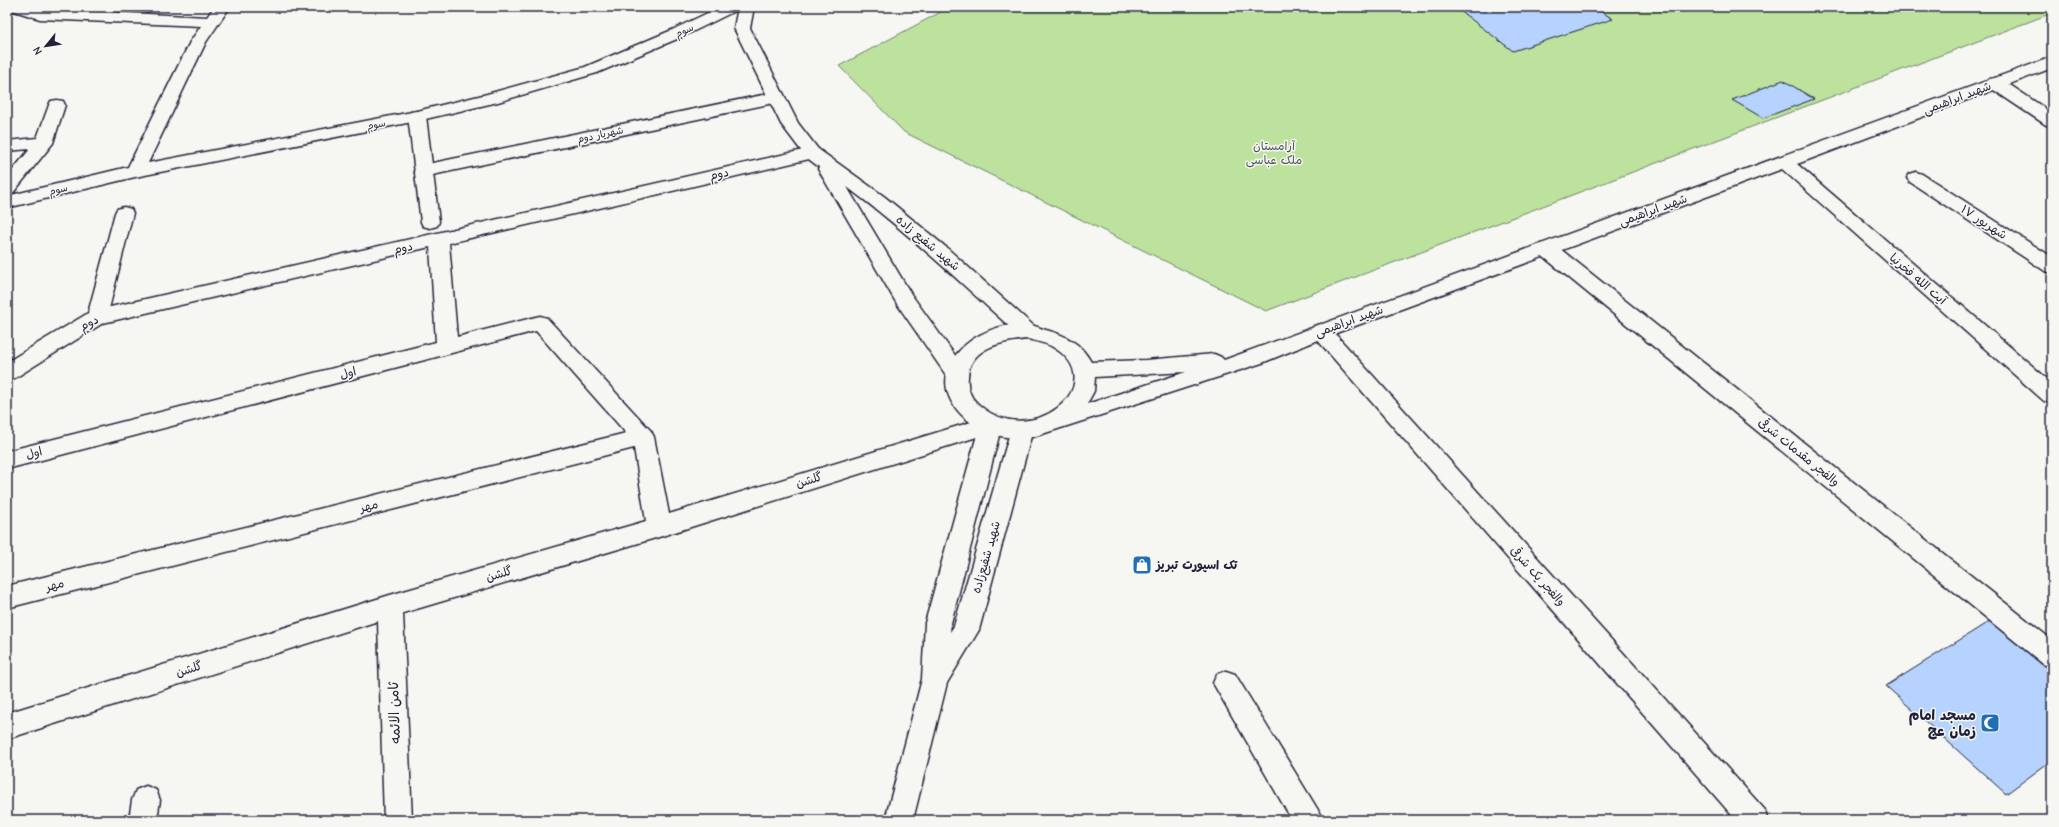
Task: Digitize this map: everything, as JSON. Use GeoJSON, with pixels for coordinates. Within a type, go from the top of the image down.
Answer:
{"type":"FeatureCollection","features":[{"type":"Feature","properties":{"kind":"street"},"geometry":{"type":"LineString","coordinates":[[16,7],[40,14],[212,22]]}},
{"type":"Feature","properties":{"kind":"street"},"geometry":{"type":"LineString","coordinates":[[134,171],[198,42],[222,7]]}},
{"type":"Feature","properties":{"kind":"street","name":"سوم"},"geometry":{"type":"LineString","coordinates":[[7,202],[134,171],[417,116],[591,70],[678,33],[732,7]]}},
{"type":"Feature","properties":{"kind":"street","name":"شهید شفیع زاده"},"geometry":{"type":"LineString","coordinates":[[746,7],[742,28],[790,124],[817,157],[904,299],[956,372]]}},
{"type":"Feature","properties":{"kind":"street","name":"شهید ابراهیمی"},"geometry":{"type":"LineString","coordinates":[[1053,423],[1255,358],[1321,331],[1784,162],[2052,62]]}},
{"type":"Feature","properties":{"kind":"street"},"geometry":{"type":"LineString","coordinates":[[1995,84],[2052,121]]}},
{"type":"Feature","properties":{"kind":"street","name":"شهریار دوم"},"geometry":{"type":"LineString","coordinates":[[423,171],[777,97]]}},
{"type":"Feature","properties":{"kind":"street"},"geometry":{"type":"LineString","coordinates":[[7,189],[44,143],[57,105]]}},
{"type":"Feature","properties":{"kind":"street"},"geometry":{"type":"LineString","coordinates":[[417,116],[430,222]]}},
{"type":"Feature","properties":{"kind":"street"},"geometry":{"type":"LineString","coordinates":[[7,146],[44,143]]}},
{"type":"Feature","properties":{"kind":"street","name":"شهید شفیع زاده"},"geometry":{"type":"LineString","coordinates":[[817,157],[878,201],[940,253],[1028,332]]}},
{"type":"Feature","properties":{"kind":"street","name":"دوم"},"geometry":{"type":"LineString","coordinates":[[7,372],[97,317],[817,157]]}},
{"type":"Feature","properties":{"kind":"street","name":"آیت الله فخرنیا"},"geometry":{"type":"LineString","coordinates":[[1784,162],[2052,395]]}},
{"type":"Feature","properties":{"kind":"street","name":"۱۷ شهریور"},"geometry":{"type":"LineString","coordinates":[[1916,178],[2052,266]]}},
{"type":"Feature","properties":{"kind":"street"},"geometry":{"type":"LineString","coordinates":[[97,317],[124,213]]}},
{"type":"Feature","properties":{"kind":"street"},"geometry":{"type":"LineString","coordinates":[[439,240],[447,347]]}},
{"type":"Feature","properties":{"kind":"street","name":"والفجر مقدمات شرقی"},"geometry":{"type":"LineString","coordinates":[[1547,249],[2052,656]]}},
{"type":"Feature","properties":{"kind":"street","name":"اول"},"geometry":{"type":"LineString","coordinates":[[7,460],[540,323],[643,437]]}},
{"type":"Feature","properties":{"kind":"street","name":"والفجر یک شرقی"},"geometry":{"type":"LineString","coordinates":[[1321,331],[1755,820]]}},
{"type":"Feature","properties":{"kind":"street"},"geometry":{"type":"LineString","coordinates":[[1028,332],[1044,335],[1070,348],[1080,358],[1085,370],[1086,385],[1081,400],[1070,413],[1053,423],[1022,429],[991,424],[974,414],[962,402],[956,387],[956,372],[963,358],[974,347],[990,338],[1009,333],[1028,332]]}},
{"type":"Feature","properties":{"kind":"street","name":"شهید ابراهیمی"},"geometry":{"type":"LineString","coordinates":[[1085,370],[1146,368],[1255,358]]}},
{"type":"Feature","properties":{"kind":"street","name":"گلشن"},"geometry":{"type":"LineString","coordinates":[[7,726],[390,606],[659,527],[991,424]]}},
{"type":"Feature","properties":{"kind":"street","name":"شهید شفیع‌زاده"},"geometry":{"type":"LineString","coordinates":[[899,820],[935,679],[938,623],[991,424]]}},
{"type":"Feature","properties":{"kind":"street","name":"شهید شفیع‌زاده"},"geometry":{"type":"LineString","coordinates":[[935,679],[966,630],[1022,429]]}},
{"type":"Feature","properties":{"kind":"street"},"geometry":{"type":"LineString","coordinates":[[643,437],[659,527]]}},
{"type":"Feature","properties":{"kind":"street","name":"مهر"},"geometry":{"type":"LineString","coordinates":[[7,597],[643,437]]}},
{"type":"Feature","properties":{"kind":"street","name":"ثامن الائمه"},"geometry":{"type":"LineString","coordinates":[[390,606],[398,820]]}},
{"type":"Feature","properties":{"kind":"street"},"geometry":{"type":"LineString","coordinates":[[1226,683],[1308,820]]}},
{"type":"Feature","properties":{"kind":"green space","name":"آرامستان ملک عباسی"},"geometry":{"type":"Polygon","coordinates":[[[950,7],[2050,7],[2052,8],[2052,13],[1266,311],[904,132],[839,66],[950,7]]]}},
{"type":"Feature","properties":{"kind":"building"},"geometry":{"type":"Polygon","coordinates":[[[1455,7],[1594,7],[1613,19],[1513,51],[1455,7]]]}},
{"type":"Feature","properties":{"kind":"building"},"geometry":{"type":"Polygon","coordinates":[[[1783,80],[1814,99],[1763,118],[1732,100],[1783,80]]]}},
{"type":"Feature","properties":{"kind":"building","name":"مسجد امام زمان عج"},"geometry":{"type":"Polygon","coordinates":[[[1993,619],[2052,668],[2052,760],[2006,794],[1886,686],[1993,619]]]}},
{"type":"Feature","properties":{"kind":"place","name":"تک اسپورت تبریز"},"geometry":{"type":"Point","coordinates":[1142,565]}},
{"type":"Feature","properties":{"kind":"place","name":"مسجد امام زمان عج"},"geometry":{"type":"Point","coordinates":[1990,723]}}]}
